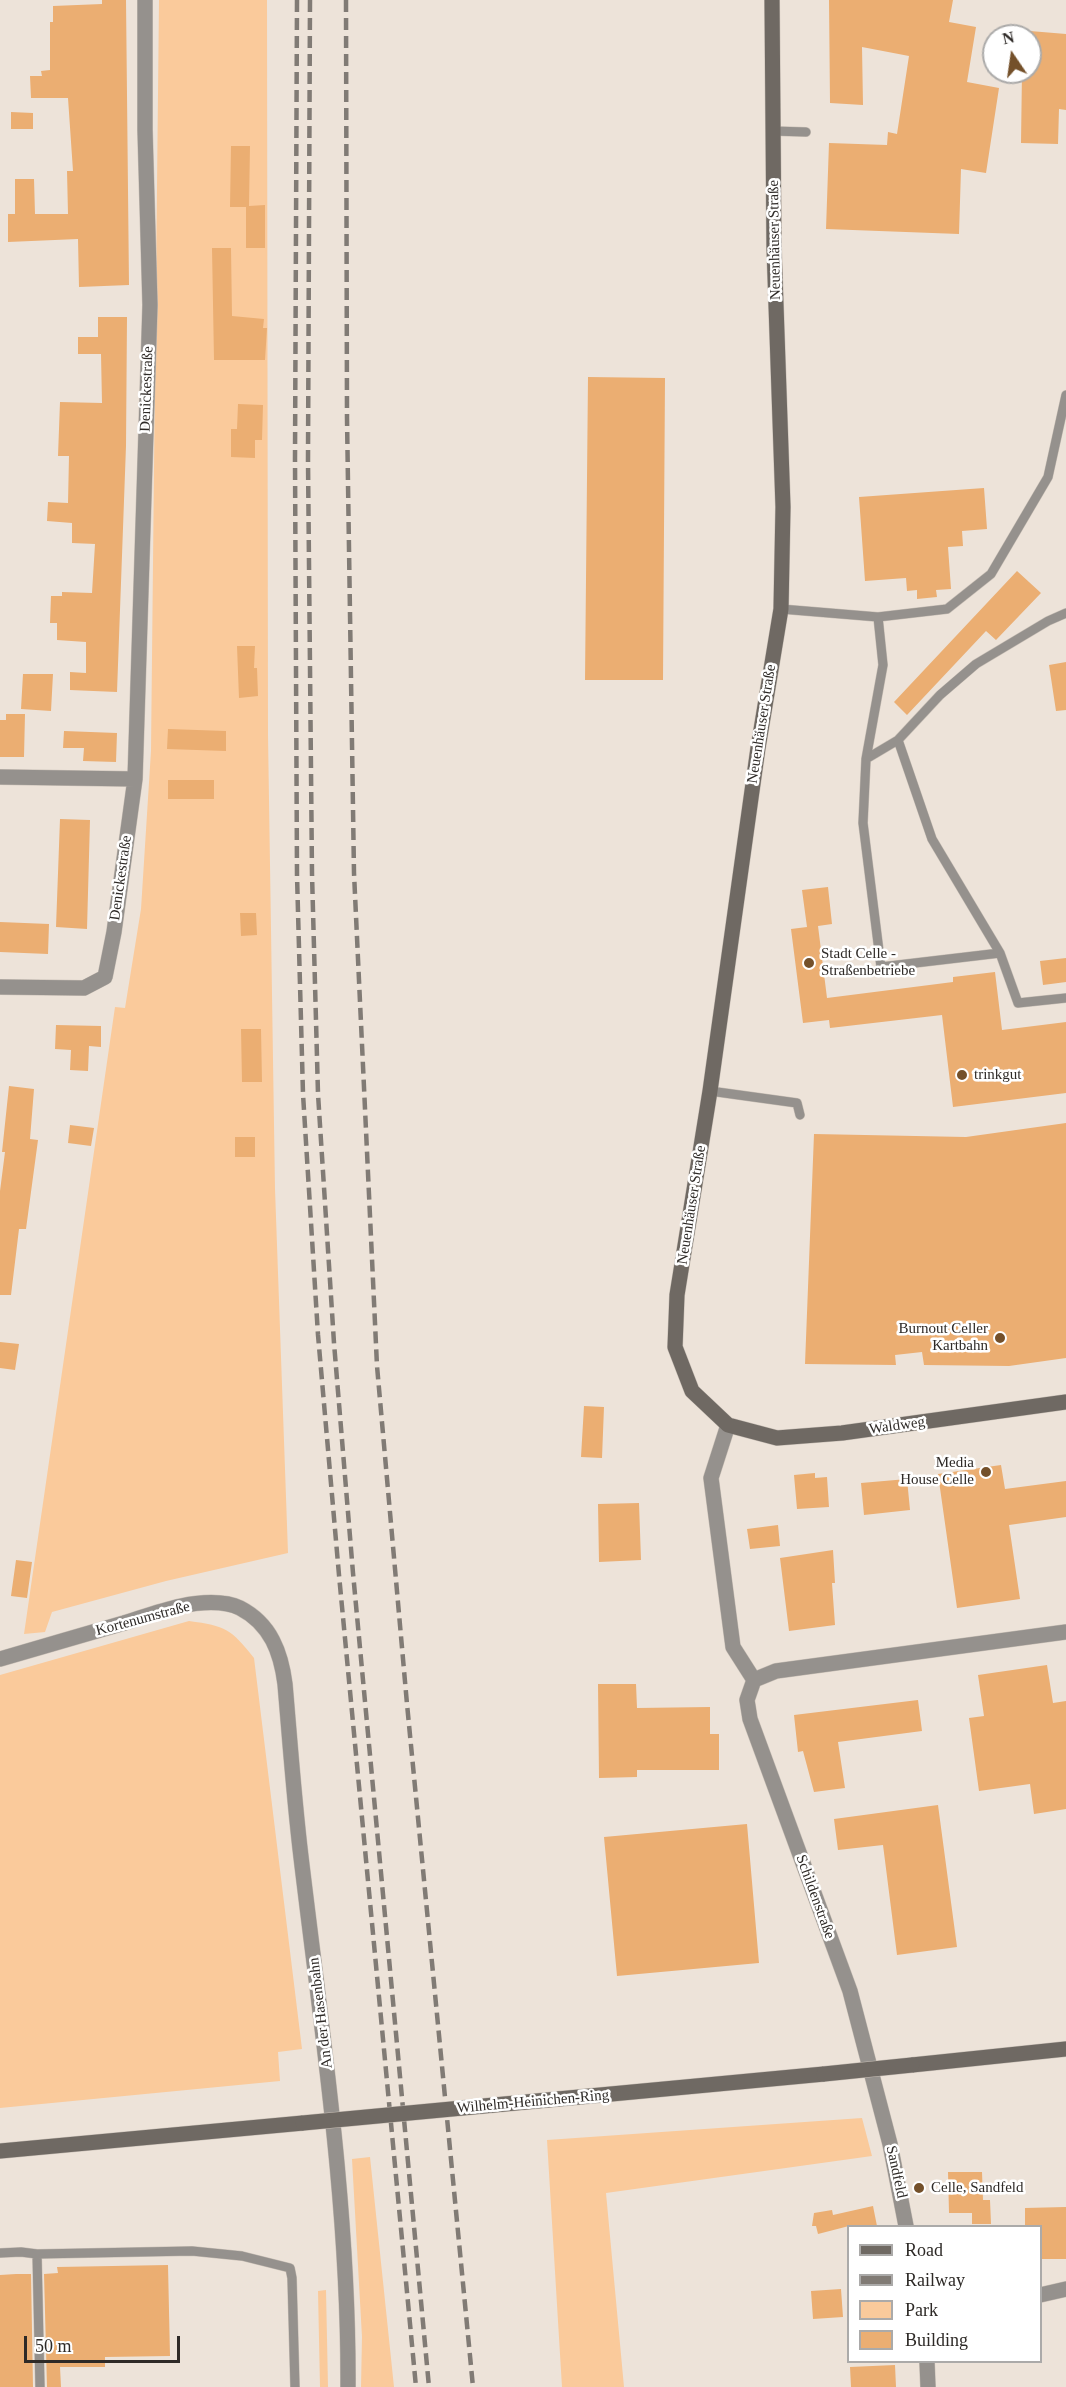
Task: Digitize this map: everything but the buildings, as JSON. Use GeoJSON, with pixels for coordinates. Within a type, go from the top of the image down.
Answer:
{"type":"FeatureCollection","features":[{"type":"Feature","properties":{"kind":"street","name":"Denickestraße"},"geometry":{"type":"LineString","coordinates":[[0,987],[84,988],[105,977],[114,932],[135,779],[150,305],[145,130],[145,0]]}},
{"type":"Feature","properties":{"kind":"street","name":"Neuenhäuser Straße"},"geometry":{"type":"LineString","coordinates":[[728,1425],[692,1391],[675,1347],[677,1295],[710,1091],[758,748],[781,609],[783,507],[774,259],[772,0]]}},
{"type":"Feature","properties":{"kind":"street"},"geometry":{"type":"LineString","coordinates":[[0,777],[135,779]]}},
{"type":"Feature","properties":{"kind":"street","name":"Waldweg"},"geometry":{"type":"LineString","coordinates":[[728,1425],[777,1438],[842,1433],[1066,1402]]}},
{"type":"Feature","properties":{"kind":"street"},"geometry":{"type":"LineString","coordinates":[[728,1425],[711,1478],[733,1647],[754,1680],[776,1671],[1066,1632]]}},
{"type":"Feature","properties":{"kind":"street","name":"Kortenumstraße"},"geometry":{"type":"LineString","coordinates":[[0,1659],[183,1605],[217,1603],[239,1608],[265,1628],[274,1641]]}},
{"type":"Feature","properties":{"kind":"street","name":"An der Hasenbahn"},"geometry":{"type":"LineString","coordinates":[[274,1641],[282,1662],[285,1684],[301,1855],[323,2022],[343,2219],[348,2387]]}},
{"type":"Feature","properties":{"kind":"street","name":"Schildenstraße"},"geometry":{"type":"LineString","coordinates":[[754,1680],[747,1700],[750,1719],[850,1991],[883,2118]]}},
{"type":"Feature","properties":{"kind":"street","name":"Wilhelm-Heinichen-Ring"},"geometry":{"type":"LineString","coordinates":[[0,2151],[824,2074],[1066,2049]]}},
{"type":"Feature","properties":{"kind":"street","name":"Sandfeld"},"geometry":{"type":"LineString","coordinates":[[883,2118],[906,2225]]}},
{"type":"Feature","properties":{"kind":"street"},"geometry":{"type":"LineString","coordinates":[[1042,2295],[1066,2289]]}},
{"type":"Feature","properties":{"kind":"street"},"geometry":{"type":"LineString","coordinates":[[927,2363],[928,2387]]}},
{"type":"Feature","properties":{"kind":"lane"},"geometry":{"type":"LineString","coordinates":[[773,131],[806,132]]}},
{"type":"Feature","properties":{"kind":"lane"},"geometry":{"type":"LineString","coordinates":[[781,609],[878,617],[946,609],[991,574],[1048,477],[1066,395]]}},
{"type":"Feature","properties":{"kind":"lane"},"geometry":{"type":"LineString","coordinates":[[866,759],[898,740],[940,695],[976,664],[1066,613]]}},
{"type":"Feature","properties":{"kind":"lane"},"geometry":{"type":"LineString","coordinates":[[878,617],[883,664],[866,759],[863,823],[880,967],[1000,953]]}},
{"type":"Feature","properties":{"kind":"lane"},"geometry":{"type":"LineString","coordinates":[[898,740],[932,839],[1000,953],[1018,1003],[1066,998]]}},
{"type":"Feature","properties":{"kind":"lane"},"geometry":{"type":"LineString","coordinates":[[710,1091],[797,1103],[800,1115]]}},
{"type":"Feature","properties":{"kind":"lane"},"geometry":{"type":"LineString","coordinates":[[0,2253],[192,2251],[242,2256],[290,2268],[295,2387]]}},
{"type":"Feature","properties":{"kind":"lane"},"geometry":{"type":"LineString","coordinates":[[37,2254],[40,2387]]}},
{"type":"Feature","properties":{"kind":"green space"},"geometry":{"type":"Polygon","coordinates":[[[159,0],[267,0],[268,735],[275,1189],[288,1553],[166,1581],[52,1612],[45,1632],[24,1634],[115,1007],[125,1008],[141,909],[151,751],[159,0]]]}},
{"type":"Feature","properties":{"kind":"green space"},"geometry":{"type":"Polygon","coordinates":[[[189,1621],[227,1630],[254,1658],[302,2049],[278,2052],[280,2081],[0,2108],[0,1675],[189,1621]]]}},
{"type":"Feature","properties":{"kind":"green space"},"geometry":{"type":"Polygon","coordinates":[[[862,2118],[872,2156],[606,2193],[624,2387],[562,2387],[547,2140],[862,2118]]]}},
{"type":"Feature","properties":{"kind":"green space"},"geometry":{"type":"Polygon","coordinates":[[[370,2157],[394,2387],[361,2387],[362,2337],[352,2159],[370,2157]]]}},
{"type":"Feature","properties":{"kind":"green space"},"geometry":{"type":"Polygon","coordinates":[[[326,2290],[328,2387],[320,2387],[318,2291],[326,2290]]]}},
{"type":"Feature","properties":{"kind":"railway"},"geometry":{"type":"LineString","coordinates":[[297,0],[295,459],[297,875],[303,1094],[318,1335],[416,2387]]}},
{"type":"Feature","properties":{"kind":"railway"},"geometry":{"type":"LineString","coordinates":[[310,0],[308,460],[312,874],[318,1094],[334,1343],[353,1573],[429,2387]]}},
{"type":"Feature","properties":{"kind":"railway"},"geometry":{"type":"LineString","coordinates":[[346,0],[347,418],[354,873],[377,1366],[473,2387]]}},
{"type":"Feature","properties":{"kind":"place","name":"Stadt Celle - Straßenbetriebe"},"geometry":{"type":"Point","coordinates":[809,963]}},
{"type":"Feature","properties":{"kind":"place","name":"trinkgut"},"geometry":{"type":"Point","coordinates":[962,1075]}},
{"type":"Feature","properties":{"kind":"place","name":"Burnout Celler Kartbahn"},"geometry":{"type":"Point","coordinates":[1000,1338]}},
{"type":"Feature","properties":{"kind":"place","name":"Media House Celle"},"geometry":{"type":"Point","coordinates":[986,1472]}},
{"type":"Feature","properties":{"kind":"place","name":"Celle, Sandfeld"},"geometry":{"type":"Point","coordinates":[919,2188]}}]}
